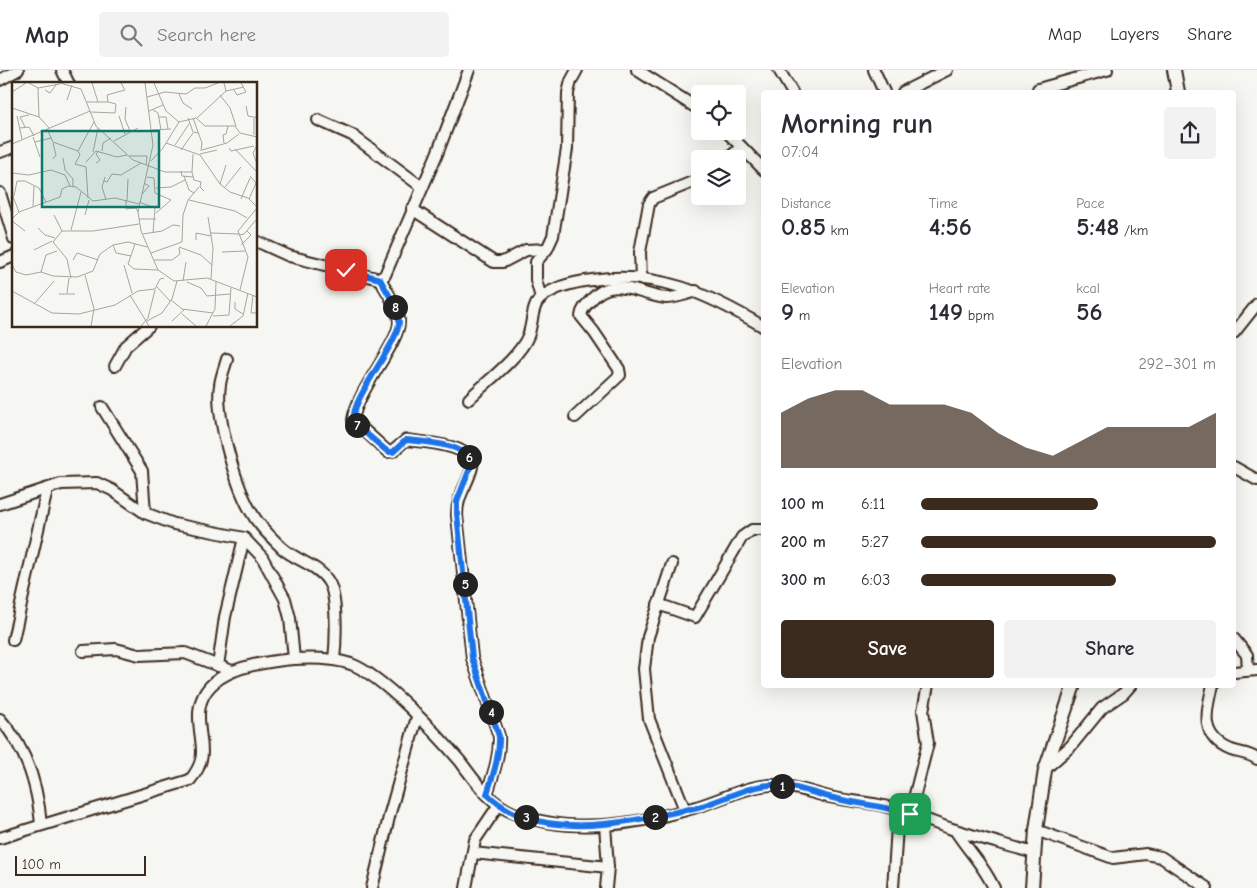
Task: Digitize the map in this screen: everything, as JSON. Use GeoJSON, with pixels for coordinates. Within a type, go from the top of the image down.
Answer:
{"type":"FeatureCollection","features":[{"type":"Feature","properties":{"kind":"street"},"geometry":{"type":"LineString","coordinates":[[0,80],[18,70]]}},
{"type":"Feature","properties":{"kind":"street"},"geometry":{"type":"LineString","coordinates":[[62,70],[68,82]]}},
{"type":"Feature","properties":{"kind":"street"},"geometry":{"type":"LineString","coordinates":[[380,279],[385,275],[437,154],[469,70]]}},
{"type":"Feature","properties":{"kind":"street"},"geometry":{"type":"LineString","coordinates":[[540,298],[536,280],[536,262],[547,249],[554,236],[567,149],[568,93],[571,81],[577,70]]}},
{"type":"Feature","properties":{"kind":"street"},"geometry":{"type":"LineString","coordinates":[[637,70],[691,104]]}},
{"type":"Feature","properties":{"kind":"street"},"geometry":{"type":"LineString","coordinates":[[779,70],[791,90]]}},
{"type":"Feature","properties":{"kind":"street"},"geometry":{"type":"LineString","coordinates":[[874,70],[883,90]]}},
{"type":"Feature","properties":{"kind":"street"},"geometry":{"type":"LineString","coordinates":[[1038,89],[1107,70]]}},
{"type":"Feature","properties":{"kind":"street"},"geometry":{"type":"LineString","coordinates":[[1174,70],[1178,90]]}},
{"type":"Feature","properties":{"kind":"street"},"geometry":{"type":"LineString","coordinates":[[907,90],[943,71]]}},
{"type":"Feature","properties":{"kind":"street"},"geometry":{"type":"LineString","coordinates":[[318,120],[352,135],[422,187]]}},
{"type":"Feature","properties":{"kind":"street"},"geometry":{"type":"LineString","coordinates":[[734,140],[761,167]]}},
{"type":"Feature","properties":{"kind":"street"},"geometry":{"type":"LineString","coordinates":[[738,150],[741,147]]}},
{"type":"Feature","properties":{"kind":"street"},"geometry":{"type":"LineString","coordinates":[[641,278],[640,252],[649,204],[652,198],[691,183]]}},
{"type":"Feature","properties":{"kind":"street"},"geometry":{"type":"LineString","coordinates":[[0,193],[12,232]]}},
{"type":"Feature","properties":{"kind":"street"},"geometry":{"type":"LineString","coordinates":[[412,209],[494,262],[503,262],[526,250],[547,249]]}},
{"type":"Feature","properties":{"kind":"street"},"geometry":{"type":"LineString","coordinates":[[258,242],[289,256],[380,279],[397,311],[399,322],[393,339],[366,385],[353,420],[388,452],[393,452],[406,440],[448,446],[466,453],[470,459],[472,468],[457,501],[457,514],[472,658],[499,736],[500,747],[487,794]]}},
{"type":"Feature","properties":{"kind":"street"},"geometry":{"type":"LineString","coordinates":[[0,262],[12,257]]}},
{"type":"Feature","properties":{"kind":"street"},"geometry":{"type":"LineString","coordinates":[[469,400],[520,349],[528,336],[535,306],[540,298],[574,282],[604,278],[641,278],[696,291],[732,307],[761,325]]}},
{"type":"Feature","properties":{"kind":"street"},"geometry":{"type":"LineString","coordinates":[[575,417],[620,375],[594,332],[581,316],[582,309],[598,291],[609,287],[619,287],[672,298],[696,291]]}},
{"type":"Feature","properties":{"kind":"street"},"geometry":{"type":"LineString","coordinates":[[1236,330],[1257,304]]}},
{"type":"Feature","properties":{"kind":"street"},"geometry":{"type":"LineString","coordinates":[[115,366],[126,346],[147,328]]}},
{"type":"Feature","properties":{"kind":"street"},"geometry":{"type":"LineString","coordinates":[[227,359],[220,384],[219,409],[238,484],[250,510],[265,532],[285,551],[323,574],[330,582],[336,645],[334,660]]}},
{"type":"Feature","properties":{"kind":"street"},"geometry":{"type":"LineString","coordinates":[[102,407],[142,471],[145,513]]}},
{"type":"Feature","properties":{"kind":"street"},"geometry":{"type":"LineString","coordinates":[[1236,468],[1257,480]]}},
{"type":"Feature","properties":{"kind":"street"},"geometry":{"type":"LineString","coordinates":[[0,504],[61,484],[79,482],[97,484],[112,490],[145,513],[199,531],[244,538],[262,557],[285,599],[290,618],[294,659]]}},
{"type":"Feature","properties":{"kind":"street"},"geometry":{"type":"LineString","coordinates":[[13,640],[47,490]]}},
{"type":"Feature","properties":{"kind":"street"},"geometry":{"type":"LineString","coordinates":[[658,604],[695,617],[742,537],[752,530],[761,530]]}},
{"type":"Feature","properties":{"kind":"street"},"geometry":{"type":"LineString","coordinates":[[218,666],[225,617],[244,538]]}},
{"type":"Feature","properties":{"kind":"street"},"geometry":{"type":"LineString","coordinates":[[672,564],[648,637],[644,670],[646,698],[655,736],[686,810]]}},
{"type":"Feature","properties":{"kind":"street"},"geometry":{"type":"LineString","coordinates":[[1236,641],[1247,655],[1252,670],[1236,672]]}},
{"type":"Feature","properties":{"kind":"street"},"geometry":{"type":"LineString","coordinates":[[83,650],[116,648],[139,655],[185,653],[232,671]]}},
{"type":"Feature","properties":{"kind":"street"},"geometry":{"type":"LineString","coordinates":[[0,838],[190,780],[200,768],[202,759],[199,713],[201,702],[210,687],[232,671],[274,661],[294,659],[334,660],[362,669],[377,679],[452,752],[498,806],[543,822],[605,825],[644,820],[686,810],[770,785],[881,805],[1034,853]]}},
{"type":"Feature","properties":{"kind":"street"},"geometry":{"type":"LineString","coordinates":[[910,814],[928,743],[923,711],[927,688]]}},
{"type":"Feature","properties":{"kind":"street"},"geometry":{"type":"LineString","coordinates":[[1032,888],[1036,830],[1044,770],[1073,688]]}},
{"type":"Feature","properties":{"kind":"street"},"geometry":{"type":"LineString","coordinates":[[1044,770],[1071,746],[1102,708],[1128,688]]}},
{"type":"Feature","properties":{"kind":"street"},"geometry":{"type":"LineString","coordinates":[[1212,688],[1206,720],[1212,736],[1229,750],[1251,755],[1257,759]]}},
{"type":"Feature","properties":{"kind":"street"},"geometry":{"type":"LineString","coordinates":[[372,888],[390,813],[417,717]]}},
{"type":"Feature","properties":{"kind":"street"},"geometry":{"type":"LineString","coordinates":[[0,719],[17,742],[33,778],[39,801],[41,825]]}},
{"type":"Feature","properties":{"kind":"street"},"geometry":{"type":"LineString","coordinates":[[466,888],[475,840],[498,806]]}},
{"type":"Feature","properties":{"kind":"street"},"geometry":{"type":"LineString","coordinates":[[894,888],[898,810]]}},
{"type":"Feature","properties":{"kind":"street"},"geometry":{"type":"LineString","coordinates":[[605,825],[608,867],[606,888]]}},
{"type":"Feature","properties":{"kind":"street"},"geometry":{"type":"LineString","coordinates":[[956,830],[966,846],[982,863],[994,888]]}},
{"type":"Feature","properties":{"kind":"street"},"geometry":{"type":"LineString","coordinates":[[1036,830],[1113,858],[1154,854],[1207,888]]}},
{"type":"Feature","properties":{"kind":"street"},"geometry":{"type":"LineString","coordinates":[[473,853],[608,867]]}},
{"type":"Feature","properties":{"kind":"route"},"geometry":{"type":"LineString","coordinates":[[346,270],[374,279],[380,279],[397,311],[399,322],[393,339],[366,385],[354,415],[353,420],[355,424],[388,452],[393,452],[406,440],[448,446],[466,453],[472,463],[472,468],[457,501],[457,514],[470,629],[469,645],[499,736],[500,747],[487,794],[498,806],[513,813],[543,822],[605,825],[644,820],[686,810],[746,790],[770,785],[881,805],[910,814]]}}]}
